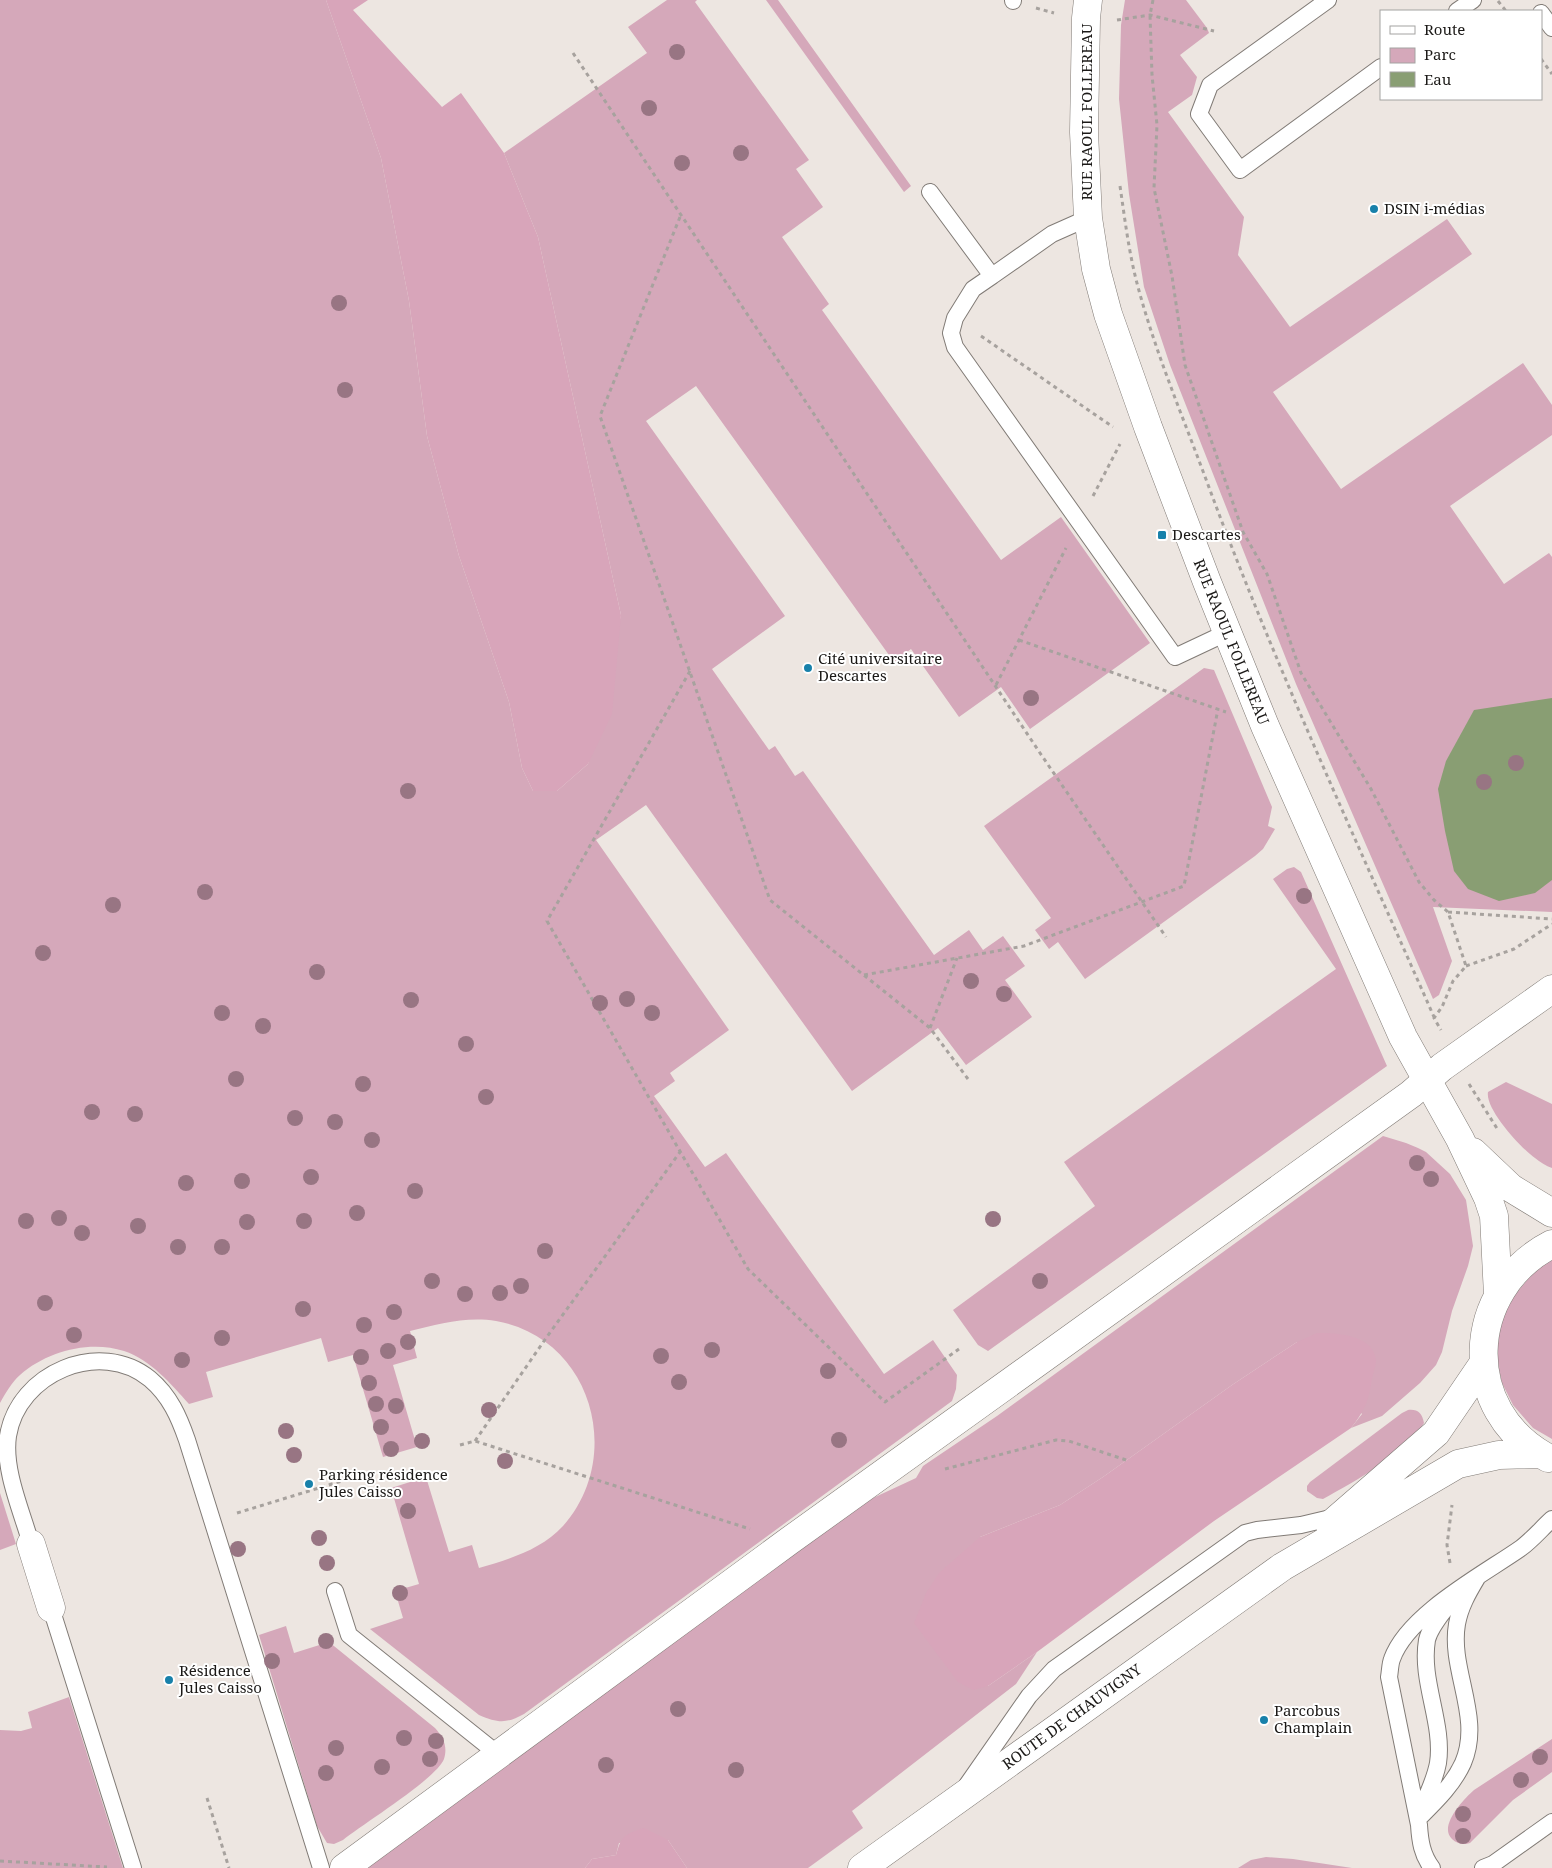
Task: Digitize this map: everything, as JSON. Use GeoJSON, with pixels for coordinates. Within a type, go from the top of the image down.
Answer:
{"type":"FeatureCollection","features":[{"type":"Feature","properties":{"kind":"street","name":"RUE RAOUL FOLLEREAU"},"geometry":{"type":"LineString","coordinates":[[1088,0],[1084,132],[1088,218],[1096,269],[1108,314],[1148,427],[1226,633],[1265,726],[1374,976],[1403,1037],[1460,1139],[1488,1198],[1494,1216],[1498,1294]]}},
{"type":"Feature","properties":{"kind":"street"},"geometry":{"type":"LineString","coordinates":[[344,1868],[789,1541],[1411,1094],[1455,1059],[1552,989]]}},
{"type":"Feature","properties":{"kind":"street","name":"RUE RAOUL FOLLEREAU"},"geometry":{"type":"LineString","coordinates":[[1460,1139],[1511,1188],[1552,1213]]}},
{"type":"Feature","properties":{"kind":"street"},"geometry":{"type":"LineString","coordinates":[[1546,1457],[1514,1433],[1501,1416],[1490,1394],[1483,1364],[1483,1338],[1492,1307],[1506,1281],[1535,1253],[1552,1244]]}},
{"type":"Feature","properties":{"kind":"street"},"geometry":{"type":"LineString","coordinates":[[1282,1567],[1436,1433],[1483,1364]]}},
{"type":"Feature","properties":{"kind":"street"},"geometry":{"type":"LineString","coordinates":[[1282,1567],[1458,1464],[1499,1455],[1546,1457]]}},
{"type":"Feature","properties":{"kind":"street"},"geometry":{"type":"LineString","coordinates":[[32,1544],[51,1608]]}},
{"type":"Feature","properties":{"kind":"street","name":"ROUTE DE CHAUVIGNY"},"geometry":{"type":"LineString","coordinates":[[862,1868],[1282,1567]]}},
{"type":"Feature","properties":{"kind":"lane"},"geometry":{"type":"LineString","coordinates":[[1328,0],[1210,85],[1199,114],[1240,170],[1380,68]]}},
{"type":"Feature","properties":{"kind":"lane"},"geometry":{"type":"LineString","coordinates":[[1459,10],[1473,0]]}},
{"type":"Feature","properties":{"kind":"lane"},"geometry":{"type":"LineString","coordinates":[[1542,15],[1552,28]]}},
{"type":"Feature","properties":{"kind":"lane"},"geometry":{"type":"LineString","coordinates":[[930,192],[992,276]]}},
{"type":"Feature","properties":{"kind":"lane"},"geometry":{"type":"LineString","coordinates":[[1088,218],[1052,234],[973,289],[955,318],[951,333],[955,347],[1174,658],[1226,633]]}},
{"type":"Feature","properties":{"kind":"lane"},"geometry":{"type":"LineString","coordinates":[[32,1544],[10,1471],[7,1453],[8,1436],[14,1417],[23,1400],[34,1387],[52,1374],[68,1366],[87,1362],[109,1362],[128,1366],[149,1378],[165,1394],[178,1414],[321,1868]]}},
{"type":"Feature","properties":{"kind":"lane"},"geometry":{"type":"LineString","coordinates":[[956,1801],[1029,1696],[1054,1669],[1246,1533],[1300,1525],[1341,1515]]}},
{"type":"Feature","properties":{"kind":"lane"},"geometry":{"type":"LineString","coordinates":[[1432,1868],[1427,1862],[1420,1843],[1418,1819],[1389,1678],[1392,1659],[1401,1642],[1435,1607],[1480,1574],[1522,1547],[1552,1519]]}},
{"type":"Feature","properties":{"kind":"lane"},"geometry":{"type":"LineString","coordinates":[[1418,1819],[1448,1788],[1463,1762],[1468,1747],[1469,1717],[1457,1648],[1457,1626],[1460,1611],[1468,1593],[1480,1574]]}},
{"type":"Feature","properties":{"kind":"lane"},"geometry":{"type":"LineString","coordinates":[[1418,1819],[1438,1764],[1438,1740],[1427,1666],[1427,1640],[1436,1620],[1459,1589]]}},
{"type":"Feature","properties":{"kind":"lane"},"geometry":{"type":"LineString","coordinates":[[335,1591],[349,1635],[500,1755]]}},
{"type":"Feature","properties":{"kind":"lane"},"geometry":{"type":"LineString","coordinates":[[51,1608],[132,1868]]}},
{"type":"Feature","properties":{"kind":"lane"},"geometry":{"type":"LineString","coordinates":[[1483,1868],[1493,1864],[1552,1822]]}},
{"type":"Feature","properties":{"kind":"path"},"geometry":{"type":"LineString","coordinates":[[1153,0],[1150,15],[1152,76],[1157,125],[1154,188],[1172,276],[1185,365],[1244,532],[1267,574],[1301,674],[1371,789],[1419,882],[1434,900],[1448,912],[1466,966]]}},
{"type":"Feature","properties":{"kind":"path"},"geometry":{"type":"LineString","coordinates":[[1116,14],[1116,21]]}},
{"type":"Feature","properties":{"kind":"path"},"geometry":{"type":"LineString","coordinates":[[1150,15],[1214,31]]}},
{"type":"Feature","properties":{"kind":"path"},"geometry":{"type":"LineString","coordinates":[[573,53],[680,216],[1166,937]]}},
{"type":"Feature","properties":{"kind":"path"},"geometry":{"type":"LineString","coordinates":[[1542,60],[1552,74]]}},
{"type":"Feature","properties":{"kind":"path"},"geometry":{"type":"LineString","coordinates":[[1119,177],[1133,267],[1152,333],[1231,547],[1287,681],[1434,1018],[1483,1108],[1500,1132]]}},
{"type":"Feature","properties":{"kind":"path"},"geometry":{"type":"LineString","coordinates":[[680,216],[600,416],[770,900],[930,1028],[968,1079]]}},
{"type":"Feature","properties":{"kind":"path"},"geometry":{"type":"LineString","coordinates":[[955,318],[1116,429]]}},
{"type":"Feature","properties":{"kind":"path"},"geometry":{"type":"LineString","coordinates":[[1019,640],[1265,726]]}},
{"type":"Feature","properties":{"kind":"path"},"geometry":{"type":"LineString","coordinates":[[690,671],[547,921],[748,1269],[885,1402],[959,1349]]}},
{"type":"Feature","properties":{"kind":"path"},"geometry":{"type":"LineString","coordinates":[[863,975],[1024,946],[1184,886],[1218,710]]}},
{"type":"Feature","properties":{"kind":"path"},"geometry":{"type":"LineString","coordinates":[[1448,912],[1552,919]]}},
{"type":"Feature","properties":{"kind":"path"},"geometry":{"type":"LineString","coordinates":[[1434,1018],[1442,1007],[1453,980],[1466,966],[1514,949],[1552,924]]}},
{"type":"Feature","properties":{"kind":"path"},"geometry":{"type":"LineString","coordinates":[[930,1028],[957,958]]}},
{"type":"Feature","properties":{"kind":"path"},"geometry":{"type":"LineString","coordinates":[[475,1441],[544,1341],[680,1152]]}},
{"type":"Feature","properties":{"kind":"path"},"geometry":{"type":"LineString","coordinates":[[942,1470],[1056,1440],[1069,1441],[1126,1460]]}},
{"type":"Feature","properties":{"kind":"path"},"geometry":{"type":"LineString","coordinates":[[460,1446],[475,1441],[789,1541]]}},
{"type":"Feature","properties":{"kind":"path"},"geometry":{"type":"LineString","coordinates":[[264,1505],[345,1480]]}},
{"type":"Feature","properties":{"kind":"path"},"geometry":{"type":"LineString","coordinates":[[1453,1497],[1447,1545],[1459,1589]]}},
{"type":"Feature","properties":{"kind":"path"},"geometry":{"type":"LineString","coordinates":[[207,1798],[229,1868]]}},
{"type":"Feature","properties":{"kind":"path"},"geometry":{"type":"LineString","coordinates":[[0,1861],[132,1868]]}},
{"type":"Feature","properties":{"kind":"green space"},"geometry":{"type":"Polygon","coordinates":[[[0,0],[326,0],[381,158],[409,301],[427,436],[459,556],[509,702],[522,768],[533,791],[557,791],[588,764],[621,615],[538,237],[504,153],[647,53],[628,27],[667,0],[697,0],[695,2],[809,160],[796,169],[823,207],[782,237],[829,304],[822,310],[1001,560],[1061,517],[1150,643],[1030,729],[1001,687],[959,717],[911,649],[894,662],[696,386],[646,421],[785,616],[712,669],[769,750],[775,746],[795,776],[803,771],[934,955],[969,930],[983,950],[1003,936],[1025,966],[1005,980],[1032,1017],[966,1065],[938,1028],[852,1091],[646,805],[596,840],[729,1030],[670,1073],[675,1081],[654,1096],[705,1167],[726,1153],[884,1374],[933,1340],[957,1375],[956,1389],[952,1401],[524,1714],[512,1720],[497,1721],[479,1715],[370,1629],[403,1618],[395,1591],[419,1584],[391,1488],[426,1477],[449,1552],[472,1545],[479,1568],[524,1553],[545,1541],[563,1526],[582,1498],[592,1467],[594,1435],[589,1404],[576,1375],[556,1350],[529,1332],[496,1321],[474,1319],[410,1331],[417,1358],[393,1365],[417,1447],[383,1457],[353,1355],[328,1362],[321,1338],[206,1372],[213,1397],[189,1404],[160,1373],[143,1360],[124,1351],[97,1347],[69,1350],[43,1360],[17,1378],[0,1403],[0,0]]]}},
{"type":"Feature","properties":{"kind":"green space"},"geometry":{"type":"Polygon","coordinates":[[[766,0],[778,0],[911,186],[904,192],[766,0]]]}},
{"type":"Feature","properties":{"kind":"green space"},"geometry":{"type":"Polygon","coordinates":[[[1125,0],[1186,0],[1207,28],[1209,33],[1180,55],[1197,77],[1192,95],[1168,112],[1244,217],[1238,255],[1290,327],[1447,219],[1472,254],[1273,392],[1341,489],[1523,363],[1552,405],[1552,435],[1450,506],[1504,584],[1549,553],[1552,557],[1552,912],[1433,907],[1452,961],[1439,995],[1433,999],[1296,684],[1170,365],[1144,287],[1129,194],[1119,99],[1121,25],[1125,0]]]}},
{"type":"Feature","properties":{"kind":"green space"},"geometry":{"type":"Polygon","coordinates":[[[1204,668],[1214,670],[1272,807],[1268,826],[1275,829],[1263,849],[1255,856],[1085,979],[1058,942],[1049,949],[1035,930],[1051,918],[984,826],[1204,668]]]}},
{"type":"Feature","properties":{"kind":"green space"},"geometry":{"type":"Polygon","coordinates":[[[1294,867],[1301,872],[1387,1066],[988,1351],[978,1345],[953,1310],[1095,1206],[1064,1162],[1336,969],[1273,879],[1287,869],[1294,867]]]}},
{"type":"Feature","properties":{"kind":"green space"},"geometry":{"type":"Polygon","coordinates":[[[1506,1082],[1552,1104],[1552,1168],[1539,1161],[1521,1146],[1505,1128],[1492,1108],[1488,1092],[1506,1082]]]}},
{"type":"Feature","properties":{"kind":"green space"},"geometry":{"type":"Polygon","coordinates":[[[1383,1136],[1426,1152],[1450,1174],[1466,1200],[1473,1246],[1452,1311],[1442,1352],[1436,1365],[1420,1383],[1382,1416],[1351,1428],[1362,1414],[1297,1342],[1060,1505],[980,1537],[988,1686],[1037,1652],[1016,1684],[852,1811],[863,1828],[808,1868],[687,1868],[668,1840],[619,1843],[616,1855],[592,1859],[585,1868],[367,1868],[831,1527],[873,1498],[916,1478],[923,1466],[997,1416],[1383,1136]]]}},
{"type":"Feature","properties":{"kind":"green space"},"geometry":{"type":"Polygon","coordinates":[[[1552,1256],[1552,1439],[1533,1428],[1513,1405],[1502,1383],[1496,1357],[1503,1309],[1543,1261],[1552,1256]]]}},
{"type":"Feature","properties":{"kind":"green space"},"geometry":{"type":"Polygon","coordinates":[[[1408,1410],[1419,1412],[1424,1423],[1416,1434],[1392,1456],[1323,1499],[1317,1498],[1307,1491],[1307,1486],[1310,1482],[1408,1410]]]}},
{"type":"Feature","properties":{"kind":"green space"},"geometry":{"type":"Polygon","coordinates":[[[0,1493],[16,1544],[0,1550],[0,1493]]]}},
{"type":"Feature","properties":{"kind":"green space"},"geometry":{"type":"Polygon","coordinates":[[[286,1626],[294,1653],[329,1642],[435,1728],[445,1746],[444,1759],[428,1777],[398,1801],[343,1840],[334,1844],[327,1843],[317,1826],[259,1635],[286,1626]]]}},
{"type":"Feature","properties":{"kind":"green space"},"geometry":{"type":"Polygon","coordinates":[[[69,1697],[123,1868],[0,1868],[0,1730],[21,1731],[32,1728],[28,1712],[69,1697]]]}},
{"type":"Feature","properties":{"kind":"green space"},"geometry":{"type":"Polygon","coordinates":[[[1552,1739],[1552,1772],[1513,1800],[1470,1843],[1461,1844],[1452,1839],[1448,1827],[1450,1820],[1459,1806],[1474,1790],[1552,1739]]]}},
{"type":"Feature","properties":{"kind":"green space"},"geometry":{"type":"Polygon","coordinates":[[[1266,1857],[1352,1868],[1238,1868],[1251,1860],[1266,1857]]]}},
{"type":"Feature","properties":{"kind":"shaded area"},"geometry":{"type":"Polygon","coordinates":[[[326,0],[368,0],[353,10],[442,107],[461,93],[504,153],[538,237],[621,615],[612,714],[588,764],[557,791],[533,791],[522,768],[509,702],[459,556],[427,436],[409,301],[381,158],[326,0]]]}},
{"type":"Feature","properties":{"kind":"shaded area"},"geometry":{"type":"Polygon","coordinates":[[[1317,1333],[1352,1337],[1361,1340],[1373,1351],[1376,1362],[1367,1400],[1363,1411],[1351,1428],[1214,1521],[988,1686],[973,1690],[958,1682],[914,1623],[926,1593],[939,1573],[980,1537],[1060,1505],[1103,1477],[1232,1385],[1297,1342],[1317,1333]]]}},
{"type":"Feature","properties":{"kind":"shaded area"},"geometry":{"type":"Polygon","coordinates":[[[644,1828],[668,1840],[687,1868],[585,1868],[592,1859],[616,1855],[625,1837],[632,1832],[644,1828]]]}},
{"type":"Feature","properties":{"kind":"water"},"geometry":{"type":"Polygon","coordinates":[[[1552,698],[1552,880],[1535,893],[1499,901],[1468,889],[1454,871],[1438,789],[1446,761],[1474,710],[1552,698]]]}},
{"type":"Feature","properties":{"kind":"place","name":"DSIN i-médias"},"geometry":{"type":"Point","coordinates":[1374,209]}},
{"type":"Feature","properties":{"kind":"place","name":"Descartes"},"geometry":{"type":"Point","coordinates":[1162,535]}},
{"type":"Feature","properties":{"kind":"place","name":"Cité universitaire Descartes"},"geometry":{"type":"Point","coordinates":[808,668]}},
{"type":"Feature","properties":{"kind":"place","name":"Parking résidence Jules Caisso"},"geometry":{"type":"Point","coordinates":[309,1484]}},
{"type":"Feature","properties":{"kind":"place","name":"Résidence Jules Caisso"},"geometry":{"type":"Point","coordinates":[169,1680]}},
{"type":"Feature","properties":{"kind":"place","name":"Parcobus Champlain"},"geometry":{"type":"Point","coordinates":[1264,1720]}}]}
